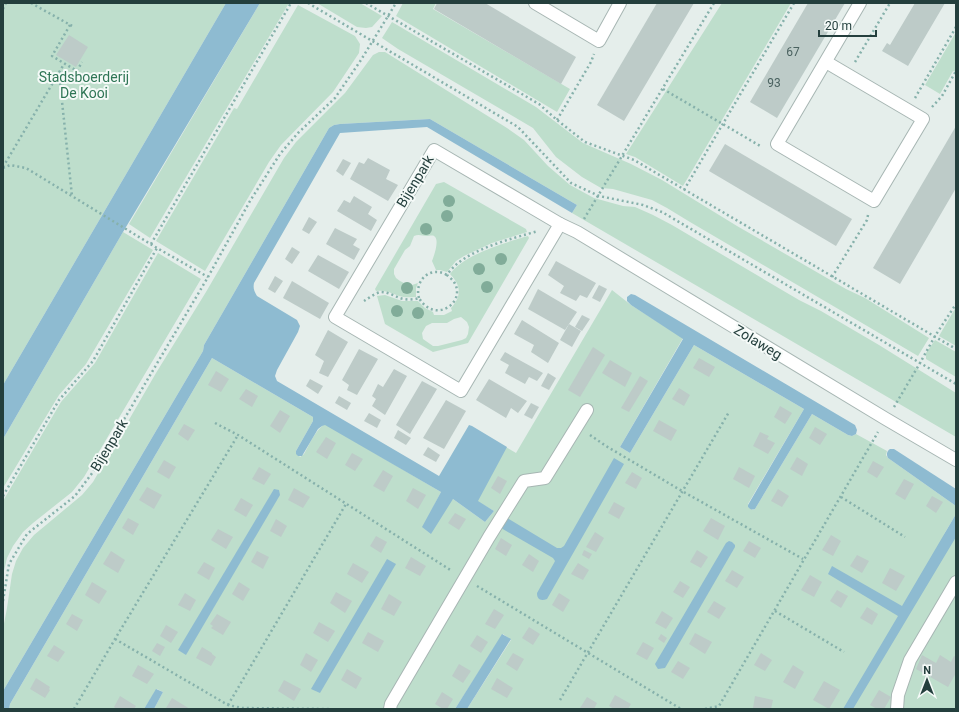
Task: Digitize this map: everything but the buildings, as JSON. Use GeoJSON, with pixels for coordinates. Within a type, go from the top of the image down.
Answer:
{"type":"FeatureCollection","features":[{"type":"Feature","properties":{"kind":"street"},"geometry":{"type":"LineString","coordinates":[[535,3],[599,41],[620,3]]}},
{"type":"Feature","properties":{"kind":"street"},"geometry":{"type":"LineString","coordinates":[[826,62],[923,118],[874,201],[777,144],[860,3]]}},
{"type":"Feature","properties":{"kind":"street","name":"Bijenpark"},"geometry":{"type":"LineString","coordinates":[[434,150],[560,224],[462,391],[335,317],[434,150]]}},
{"type":"Feature","properties":{"kind":"street","name":"Zolaweg"},"geometry":{"type":"LineString","coordinates":[[560,224],[577,232],[886,420],[956,460]]}},
{"type":"Feature","properties":{"kind":"street"},"geometry":{"type":"LineString","coordinates":[[390,709],[391,704],[514,496],[524,481],[545,478],[587,410]]}},
{"type":"Feature","properties":{"kind":"street"},"geometry":{"type":"LineString","coordinates":[[897,709],[898,694],[910,660],[956,582]]}},
{"type":"Feature","properties":{"kind":"path"},"geometry":{"type":"LineString","coordinates":[[3,8],[6,3]]}},
{"type":"Feature","properties":{"kind":"path"},"geometry":{"type":"LineString","coordinates":[[31,3],[74,26]]}},
{"type":"Feature","properties":{"kind":"path"},"geometry":{"type":"LineString","coordinates":[[151,244],[291,3]]}},
{"type":"Feature","properties":{"kind":"path"},"geometry":{"type":"LineString","coordinates":[[308,3],[518,127],[572,182],[599,196],[643,205],[662,212],[956,384]]}},
{"type":"Feature","properties":{"kind":"path"},"geometry":{"type":"LineString","coordinates":[[366,3],[539,104],[585,142],[634,160],[956,349]]}},
{"type":"Feature","properties":{"kind":"path","name":"Bijenpark"},"geometry":{"type":"LineString","coordinates":[[3,601],[9,564],[27,534],[75,496],[93,472],[208,277],[250,201],[280,154],[298,133],[335,98],[361,60],[396,3]]}},
{"type":"Feature","properties":{"kind":"path"},"geometry":{"type":"LineString","coordinates":[[577,232],[714,3]]}},
{"type":"Feature","properties":{"kind":"path"},"geometry":{"type":"LineString","coordinates":[[684,190],[794,3]]}},
{"type":"Feature","properties":{"kind":"path"},"geometry":{"type":"LineString","coordinates":[[848,74],[890,3]]}},
{"type":"Feature","properties":{"kind":"path"},"geometry":{"type":"LineString","coordinates":[[70,25],[52,56],[77,71],[82,62]]}},
{"type":"Feature","properties":{"kind":"path"},"geometry":{"type":"LineString","coordinates":[[908,110],[956,27]]}},
{"type":"Feature","properties":{"kind":"path"},"geometry":{"type":"LineString","coordinates":[[557,120],[591,62],[599,41]]}},
{"type":"Feature","properties":{"kind":"path"},"geometry":{"type":"LineString","coordinates":[[3,168],[64,64]]}},
{"type":"Feature","properties":{"kind":"path"},"geometry":{"type":"LineString","coordinates":[[59,73],[72,196]]}},
{"type":"Feature","properties":{"kind":"path"},"geometry":{"type":"LineString","coordinates":[[923,118],[942,96],[955,73]]}},
{"type":"Feature","properties":{"kind":"path"},"geometry":{"type":"LineString","coordinates":[[663,89],[762,147],[777,144]]}},
{"type":"Feature","properties":{"kind":"path"},"geometry":{"type":"LineString","coordinates":[[3,168],[10,165],[26,168],[157,248],[208,277]]}},
{"type":"Feature","properties":{"kind":"path"},"geometry":{"type":"LineString","coordinates":[[832,277],[867,220],[874,201]]}},
{"type":"Feature","properties":{"kind":"path"},"geometry":{"type":"LineString","coordinates":[[447,275],[456,264],[474,253],[510,239],[560,224]]}},
{"type":"Feature","properties":{"kind":"path"},"geometry":{"type":"LineString","coordinates":[[3,496],[59,400],[93,360],[157,248]]}},
{"type":"Feature","properties":{"kind":"path"},"geometry":{"type":"LineString","coordinates":[[433,272],[447,275],[454,282],[456,290],[455,300],[443,310],[430,309],[423,304],[419,298],[418,292],[421,280],[433,272]]}},
{"type":"Feature","properties":{"kind":"path"},"geometry":{"type":"LineString","coordinates":[[363,302],[381,292],[394,295],[402,299],[412,300],[419,298]]}},
{"type":"Feature","properties":{"kind":"path"},"geometry":{"type":"LineString","coordinates":[[705,709],[719,706],[775,611],[803,559],[935,336],[956,304]]}},
{"type":"Feature","properties":{"kind":"path"},"geometry":{"type":"LineString","coordinates":[[560,700],[729,412]]}},
{"type":"Feature","properties":{"kind":"path"},"geometry":{"type":"LineString","coordinates":[[215,423],[238,435],[465,579],[681,709]]}},
{"type":"Feature","properties":{"kind":"path"},"geometry":{"type":"LineString","coordinates":[[577,427],[682,491],[803,559]]}},
{"type":"Feature","properties":{"kind":"path"},"geometry":{"type":"LineString","coordinates":[[74,709],[238,435]]}},
{"type":"Feature","properties":{"kind":"path"},"geometry":{"type":"LineString","coordinates":[[841,497],[905,537]]}},
{"type":"Feature","properties":{"kind":"path"},"geometry":{"type":"LineString","coordinates":[[228,705],[346,504]]}},
{"type":"Feature","properties":{"kind":"path"},"geometry":{"type":"LineString","coordinates":[[775,611],[844,652]]}},
{"type":"Feature","properties":{"kind":"path"},"geometry":{"type":"LineString","coordinates":[[115,639],[228,705],[242,708],[329,709]]}},
{"type":"Feature","properties":{"kind":"green space","name":"Stadsboerderij De Kooi"},"geometry":{"type":"Polygon","coordinates":[[[3,3],[226,3],[3,385],[3,3]]]}},
{"type":"Feature","properties":{"kind":"green space"},"geometry":{"type":"Polygon","coordinates":[[[260,3],[289,3],[150,238],[129,224],[260,3]]]}},
{"type":"Feature","properties":{"kind":"green space"},"geometry":{"type":"Polygon","coordinates":[[[317,3],[360,3],[382,16],[372,27],[357,27],[317,3]]]}},
{"type":"Feature","properties":{"kind":"green space"},"geometry":{"type":"Polygon","coordinates":[[[403,3],[436,3],[433,9],[570,89],[557,112],[396,16],[403,3]]]}},
{"type":"Feature","properties":{"kind":"green space"},"geometry":{"type":"Polygon","coordinates":[[[722,3],[791,3],[683,186],[635,157],[626,154],[722,3]]]}},
{"type":"Feature","properties":{"kind":"green space"},"geometry":{"type":"Polygon","coordinates":[[[298,5],[355,36],[360,44],[359,53],[333,92],[281,145],[269,162],[205,271],[156,241],[234,108],[237,109],[298,5]]]}},
{"type":"Feature","properties":{"kind":"green space"},"geometry":{"type":"Polygon","coordinates":[[[392,22],[536,107],[583,143],[631,164],[662,180],[737,226],[846,289],[865,298],[929,338],[918,356],[652,200],[613,189],[601,188],[582,177],[556,157],[533,128],[398,49],[382,38],[392,22]]]}},
{"type":"Feature","properties":{"kind":"green space"},"geometry":{"type":"Polygon","coordinates":[[[956,32],[956,72],[953,71],[940,94],[925,85],[956,32]]]}},
{"type":"Feature","properties":{"kind":"green space"},"geometry":{"type":"Polygon","coordinates":[[[379,52],[385,52],[507,128],[524,140],[548,166],[570,185],[594,198],[623,206],[635,207],[672,225],[879,345],[956,393],[956,437],[572,213],[577,205],[430,119],[334,125],[329,128],[204,345],[203,351],[3,691],[3,629],[12,574],[16,561],[23,548],[34,535],[82,495],[93,482],[284,158],[296,142],[345,93],[373,55],[379,52]]]}},
{"type":"Feature","properties":{"kind":"green space"},"geometry":{"type":"Polygon","coordinates":[[[444,182],[526,229],[527,232],[492,243],[464,256],[456,261],[447,272],[436,270],[432,261],[436,248],[436,238],[434,236],[414,236],[410,246],[405,250],[394,269],[394,274],[396,278],[404,283],[408,282],[412,285],[418,283],[416,288],[416,297],[403,297],[385,291],[376,291],[375,289],[436,184],[444,182]]]}},
{"type":"Feature","properties":{"kind":"green space"},"geometry":{"type":"Polygon","coordinates":[[[123,232],[153,250],[86,364],[59,395],[3,488],[3,439],[123,232]]]}},
{"type":"Feature","properties":{"kind":"green space"},"geometry":{"type":"Polygon","coordinates":[[[528,236],[529,238],[468,343],[433,352],[385,324],[377,296],[385,295],[402,301],[418,301],[425,308],[433,312],[434,315],[444,315],[452,311],[451,308],[457,299],[459,291],[458,286],[450,274],[457,267],[475,255],[486,250],[528,236]],[[461,317],[447,323],[432,323],[426,326],[422,333],[423,339],[433,346],[462,340],[466,338],[468,334],[469,327],[467,322],[461,317]]]}},
{"type":"Feature","properties":{"kind":"green space"},"geometry":{"type":"Polygon","coordinates":[[[158,253],[201,279],[84,477],[72,492],[23,532],[7,558],[3,575],[3,501],[61,402],[95,363],[158,253]]]}},
{"type":"Feature","properties":{"kind":"green space"},"geometry":{"type":"Polygon","coordinates":[[[612,290],[631,305],[683,338],[620,447],[630,453],[694,345],[804,409],[748,504],[748,507],[753,510],[755,509],[812,414],[848,435],[852,436],[856,434],[887,451],[886,455],[888,458],[956,506],[956,514],[943,536],[956,517],[956,709],[467,709],[511,640],[503,634],[455,709],[154,709],[163,692],[157,689],[144,709],[9,709],[10,704],[212,358],[313,417],[313,421],[296,451],[300,457],[304,454],[316,433],[325,424],[441,492],[423,527],[453,499],[485,522],[494,511],[473,499],[501,444],[516,453],[612,290]]]}},
{"type":"Feature","properties":{"kind":"green space"},"geometry":{"type":"Polygon","coordinates":[[[956,307],[956,346],[939,336],[956,307]]]}},
{"type":"Feature","properties":{"kind":"green space"},"geometry":{"type":"Polygon","coordinates":[[[935,340],[956,352],[956,377],[926,359],[926,353],[935,340]]]}},
{"type":"Feature","properties":{"kind":"water"},"geometry":{"type":"Polygon","coordinates":[[[226,3],[260,3],[123,232],[3,439],[3,385],[226,3]]]}},
{"type":"Feature","properties":{"kind":"water"},"geometry":{"type":"Polygon","coordinates":[[[430,119],[577,205],[572,213],[427,127],[340,133],[254,283],[254,291],[257,296],[297,320],[300,326],[277,370],[275,376],[277,381],[439,476],[469,425],[507,447],[478,501],[494,511],[485,522],[453,499],[431,534],[422,527],[441,492],[325,425],[318,429],[302,456],[298,456],[296,451],[313,421],[313,417],[212,358],[10,704],[9,709],[3,709],[3,691],[203,351],[204,345],[329,128],[340,124],[430,119]]]}},
{"type":"Feature","properties":{"kind":"water"},"geometry":{"type":"Polygon","coordinates":[[[631,294],[855,425],[857,430],[856,434],[852,436],[848,435],[812,414],[755,509],[752,510],[748,507],[748,505],[804,409],[694,345],[630,453],[620,447],[683,339],[631,305],[627,301],[627,297],[631,294]]]}},
{"type":"Feature","properties":{"kind":"water"},"geometry":{"type":"Polygon","coordinates":[[[890,449],[894,449],[956,489],[956,506],[888,458],[887,453],[890,449]]]}},
{"type":"Feature","properties":{"kind":"water"},"geometry":{"type":"Polygon","coordinates":[[[614,458],[624,464],[547,599],[540,599],[537,593],[555,561],[553,558],[501,528],[507,518],[557,548],[561,548],[564,546],[614,458]]]}},
{"type":"Feature","properties":{"kind":"water"},"geometry":{"type":"Polygon","coordinates":[[[274,489],[279,490],[280,495],[186,655],[178,650],[274,489]]]}},
{"type":"Feature","properties":{"kind":"water"},"geometry":{"type":"Polygon","coordinates":[[[956,514],[956,537],[853,709],[843,709],[898,616],[828,574],[832,566],[902,606],[956,514]]]}},
{"type":"Feature","properties":{"kind":"water"},"geometry":{"type":"Polygon","coordinates":[[[729,541],[735,545],[735,547],[665,668],[658,669],[655,664],[726,543],[729,541]]]}},
{"type":"Feature","properties":{"kind":"water"},"geometry":{"type":"Polygon","coordinates":[[[387,559],[396,564],[320,693],[311,689],[387,559]]]}},
{"type":"Feature","properties":{"kind":"water"},"geometry":{"type":"Polygon","coordinates":[[[502,634],[511,639],[467,709],[455,709],[502,634]]]}},
{"type":"Feature","properties":{"kind":"water"},"geometry":{"type":"Polygon","coordinates":[[[156,689],[163,692],[154,709],[144,709],[156,689]]]}}]}
